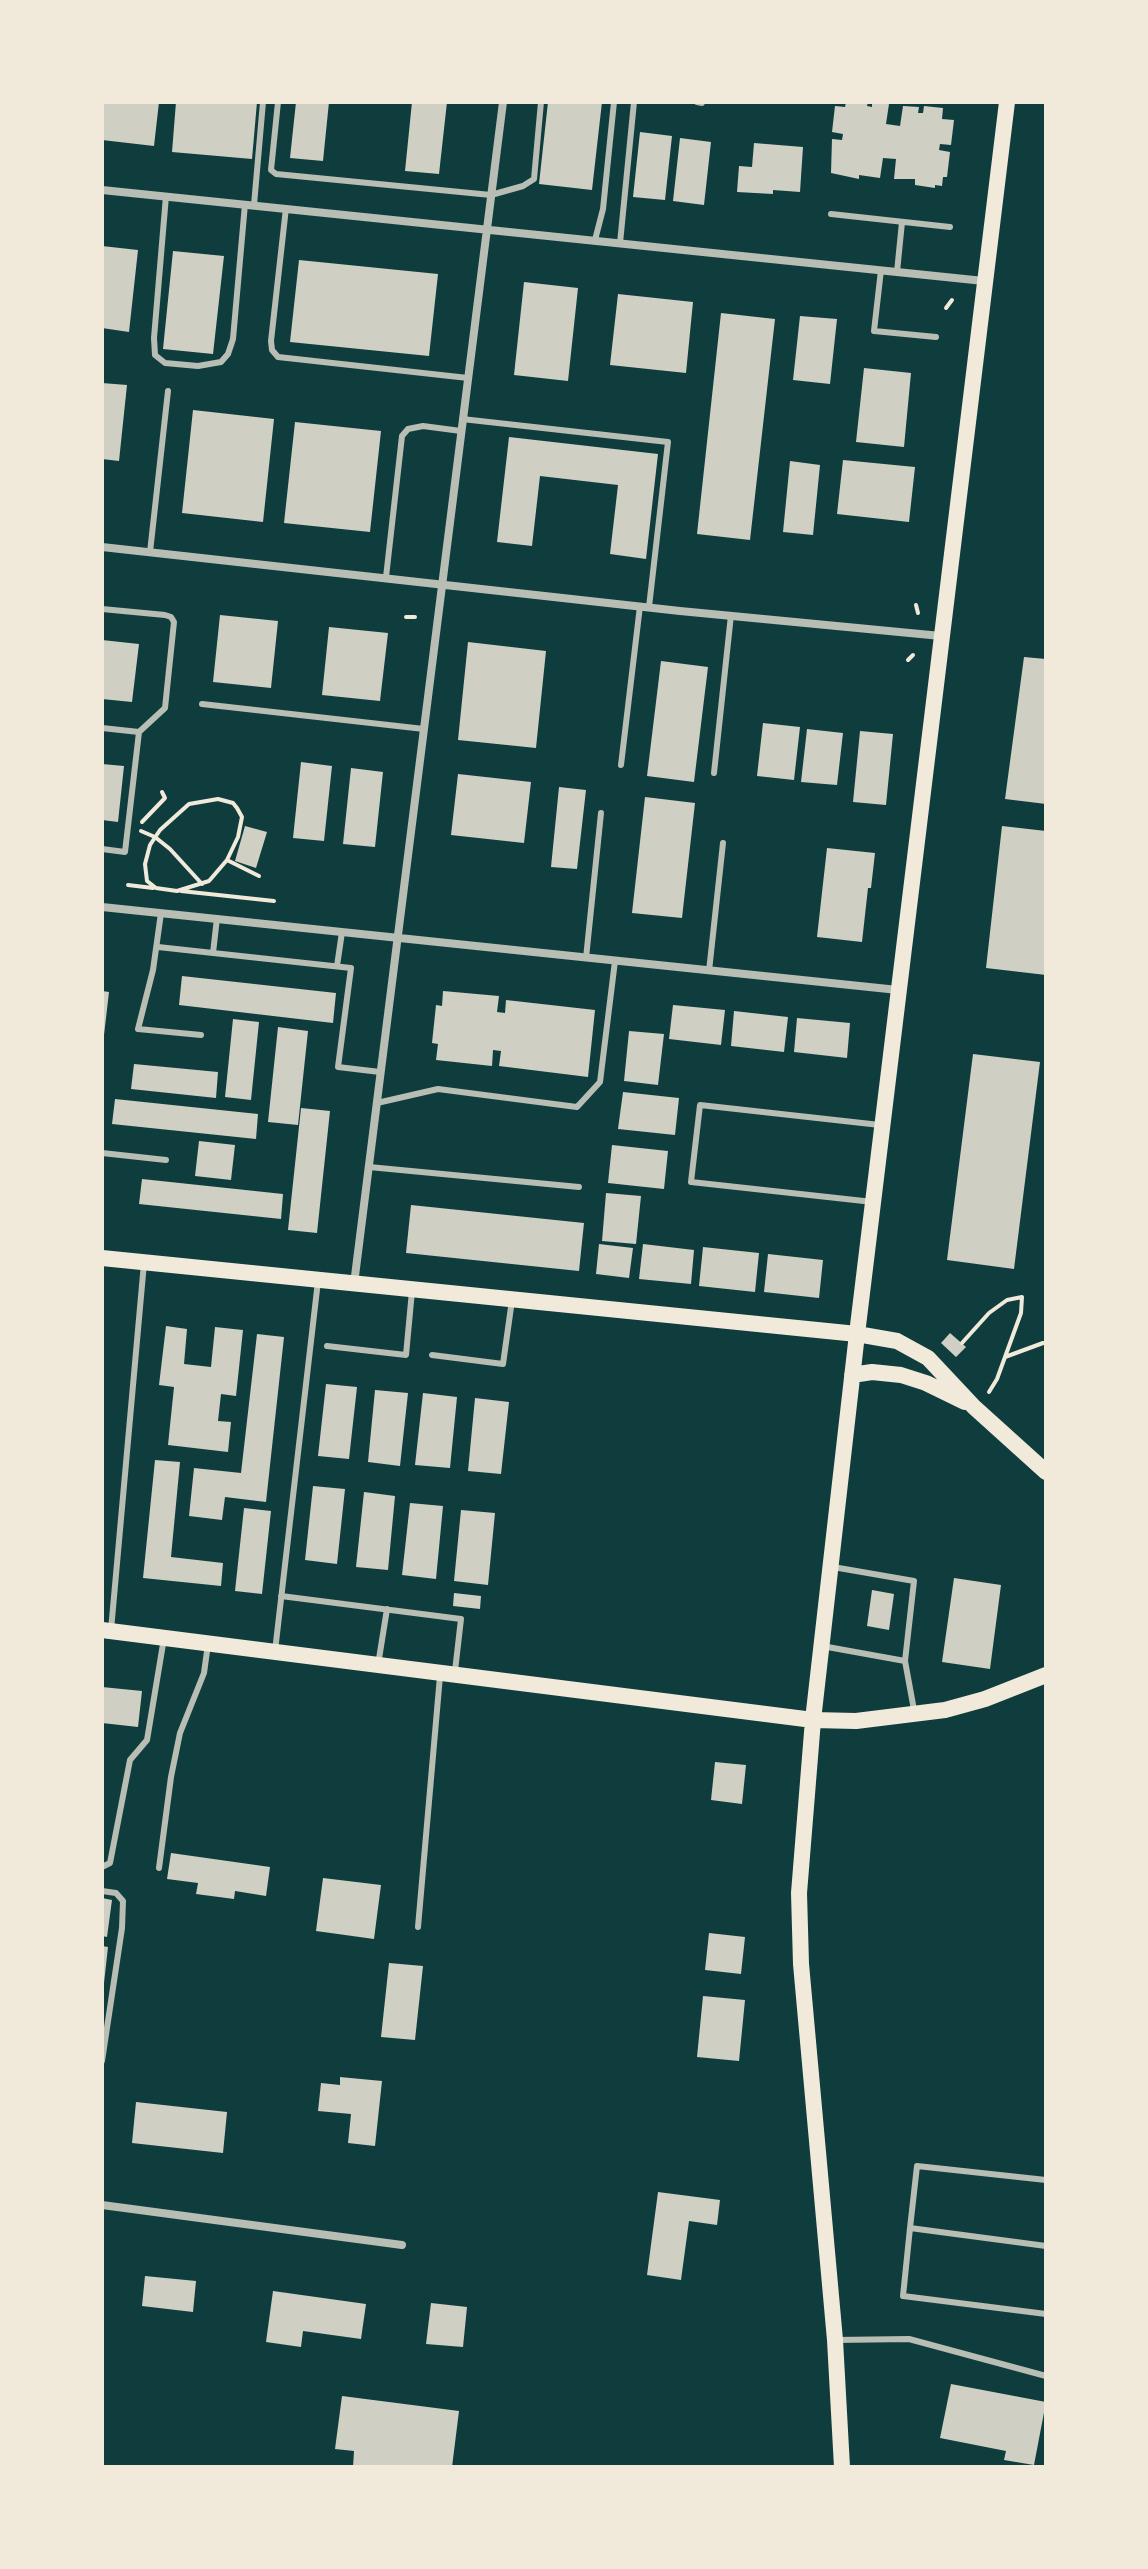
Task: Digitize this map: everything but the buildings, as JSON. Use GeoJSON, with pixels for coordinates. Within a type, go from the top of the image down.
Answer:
{"type":"FeatureCollection","features":[{"type":"Feature","properties":{"kind":"main road"},"geometry":{"type":"LineString","coordinates":[[842,2467],[835,2340],[798,1925],[813,1720],[852,1375],[1007,102]]}},
{"type":"Feature","properties":{"kind":"main road"},"geometry":{"type":"LineString","coordinates":[[102,1258],[857,1334],[897,1341],[928,1358],[974,1407],[1046,1472]]}},
{"type":"Feature","properties":{"kind":"main road"},"geometry":{"type":"LineString","coordinates":[[852,1375],[872,1372],[901,1375],[926,1383],[974,1407]]}},
{"type":"Feature","properties":{"kind":"main road"},"geometry":{"type":"LineString","coordinates":[[106,1631],[813,1720],[856,1721],[945,1710],[1046,1675]]}},
{"type":"Feature","properties":{"kind":"street"},"geometry":{"type":"LineString","coordinates":[[354,1285],[503,102]]}},
{"type":"Feature","properties":{"kind":"street"},"geometry":{"type":"LineString","coordinates":[[102,190],[986,281]]}},
{"type":"Feature","properties":{"kind":"street"},"geometry":{"type":"LineString","coordinates":[[102,547],[941,636]]}},
{"type":"Feature","properties":{"kind":"street"},"geometry":{"type":"LineString","coordinates":[[102,907],[899,990]]}},
{"type":"Feature","properties":{"kind":"street"},"geometry":{"type":"LineString","coordinates":[[102,2205],[402,2245]]}},
{"type":"Feature","properties":{"kind":"lane"},"geometry":{"type":"LineString","coordinates":[[166,196],[155,355],[165,363],[221,362],[228,354],[233,339],[263,102]]}},
{"type":"Feature","properties":{"kind":"lane"},"geometry":{"type":"LineString","coordinates":[[278,102],[271,170],[276,174],[491,195],[523,186],[534,179],[541,102]]}},
{"type":"Feature","properties":{"kind":"lane"},"geometry":{"type":"LineString","coordinates":[[595,240],[603,209],[614,102]]}},
{"type":"Feature","properties":{"kind":"lane"},"geometry":{"type":"LineString","coordinates":[[620,243],[634,102]]}},
{"type":"Feature","properties":{"kind":"lane"},"geometry":{"type":"LineString","coordinates":[[286,208],[271,341],[272,350],[278,357],[468,378]]}},
{"type":"Feature","properties":{"kind":"lane"},"geometry":{"type":"LineString","coordinates":[[831,214],[950,227]]}},
{"type":"Feature","properties":{"kind":"lane"},"geometry":{"type":"LineString","coordinates":[[897,272],[902,222]]}},
{"type":"Feature","properties":{"kind":"lane"},"geometry":{"type":"LineString","coordinates":[[881,270],[874,331],[936,337]]}},
{"type":"Feature","properties":{"kind":"lane"},"geometry":{"type":"LineString","coordinates":[[150,552],[168,391]]}},
{"type":"Feature","properties":{"kind":"lane"},"geometry":{"type":"LineString","coordinates":[[462,419],[668,442],[621,765]]}},
{"type":"Feature","properties":{"kind":"lane"},"geometry":{"type":"LineString","coordinates":[[386,577],[402,436],[408,429],[423,426],[461,431]]}},
{"type":"Feature","properties":{"kind":"lane"},"geometry":{"type":"LineString","coordinates":[[102,609],[165,615],[174,622],[165,708],[139,732],[125,852],[102,849]]}},
{"type":"Feature","properties":{"kind":"lane"},"geometry":{"type":"LineString","coordinates":[[714,773],[731,615]]}},
{"type":"Feature","properties":{"kind":"lane"},"geometry":{"type":"LineString","coordinates":[[202,704],[424,729]]}},
{"type":"Feature","properties":{"kind":"lane"},"geometry":{"type":"LineString","coordinates":[[102,728],[139,732]]}},
{"type":"Feature","properties":{"kind":"lane"},"geometry":{"type":"LineString","coordinates":[[586,958],[601,813]]}},
{"type":"Feature","properties":{"kind":"lane"},"geometry":{"type":"LineString","coordinates":[[709,971],[723,843]]}},
{"type":"Feature","properties":{"kind":"lane"},"geometry":{"type":"LineString","coordinates":[[161,913],[158,947],[138,1029],[201,1035]]}},
{"type":"Feature","properties":{"kind":"lane"},"geometry":{"type":"LineString","coordinates":[[213,953],[217,918]]}},
{"type":"Feature","properties":{"kind":"lane"},"geometry":{"type":"LineString","coordinates":[[337,966],[342,932]]}},
{"type":"Feature","properties":{"kind":"lane"},"geometry":{"type":"LineString","coordinates":[[158,947],[351,968],[338,1067],[380,1072]]}},
{"type":"Feature","properties":{"kind":"lane"},"geometry":{"type":"LineString","coordinates":[[377,1103],[438,1089],[577,1107],[600,1082],[615,961]]}},
{"type":"Feature","properties":{"kind":"lane"},"geometry":{"type":"LineString","coordinates":[[873,1202],[691,1182],[700,1105],[883,1125]]}},
{"type":"Feature","properties":{"kind":"lane"},"geometry":{"type":"LineString","coordinates":[[102,1153],[166,1160]]}},
{"type":"Feature","properties":{"kind":"lane"},"geometry":{"type":"LineString","coordinates":[[369,1167],[579,1187]]}},
{"type":"Feature","properties":{"kind":"lane"},"geometry":{"type":"LineString","coordinates":[[106,1631],[144,1263]]}},
{"type":"Feature","properties":{"kind":"lane"},"geometry":{"type":"LineString","coordinates":[[275,1652],[318,1281]]}},
{"type":"Feature","properties":{"kind":"lane"},"geometry":{"type":"LineString","coordinates":[[327,1346],[406,1355],[412,1291]]}},
{"type":"Feature","properties":{"kind":"lane"},"geometry":{"type":"LineString","coordinates":[[432,1355],[503,1364],[512,1300]]}},
{"type":"Feature","properties":{"kind":"lane"},"geometry":{"type":"LineString","coordinates":[[830,1567],[914,1581],[905,1661],[914,1714]]}},
{"type":"Feature","properties":{"kind":"lane"},"geometry":{"type":"LineString","coordinates":[[281,1596],[461,1619],[447,1674],[418,1927]]}},
{"type":"Feature","properties":{"kind":"lane"},"geometry":{"type":"LineString","coordinates":[[378,1665],[387,1609]]}},
{"type":"Feature","properties":{"kind":"lane"},"geometry":{"type":"LineString","coordinates":[[102,1867],[110,1863],[130,1760],[147,1740],[164,1638]]}},
{"type":"Feature","properties":{"kind":"lane"},"geometry":{"type":"LineString","coordinates":[[159,1868],[180,1733],[204,1673],[208,1644]]}},
{"type":"Feature","properties":{"kind":"lane"},"geometry":{"type":"LineString","coordinates":[[821,1646],[905,1661]]}},
{"type":"Feature","properties":{"kind":"lane"},"geometry":{"type":"LineString","coordinates":[[102,1891],[116,1893],[123,1901],[122,1928],[102,2061]]}},
{"type":"Feature","properties":{"kind":"lane"},"geometry":{"type":"LineString","coordinates":[[1046,2180],[917,2166],[903,2296],[1046,2314]]}},
{"type":"Feature","properties":{"kind":"lane"},"geometry":{"type":"LineString","coordinates":[[910,2228],[1046,2246]]}},
{"type":"Feature","properties":{"kind":"lane"},"geometry":{"type":"LineString","coordinates":[[835,2340],[909,2339],[1046,2376]]}},
{"type":"Feature","properties":{"kind":"path"},"geometry":{"type":"LineString","coordinates":[[946,308],[952,300]]}},
{"type":"Feature","properties":{"kind":"path"},"geometry":{"type":"LineString","coordinates":[[916,605],[918,613]]}},
{"type":"Feature","properties":{"kind":"path"},"geometry":{"type":"LineString","coordinates":[[406,617],[415,617]]}},
{"type":"Feature","properties":{"kind":"path"},"geometry":{"type":"LineString","coordinates":[[908,660],[913,655]]}},
{"type":"Feature","properties":{"kind":"path"},"geometry":{"type":"LineString","coordinates":[[162,792],[165,798],[138,830],[155,837],[180,858],[202,884]]}},
{"type":"Feature","properties":{"kind":"path"},"geometry":{"type":"LineString","coordinates":[[156,888],[147,881],[145,864],[150,845],[174,815],[189,804],[218,799],[233,803],[242,817],[238,837],[227,860],[209,881],[177,891]]}},
{"type":"Feature","properties":{"kind":"path"},"geometry":{"type":"LineString","coordinates":[[227,860],[259,876]]}},
{"type":"Feature","properties":{"kind":"path"},"geometry":{"type":"LineString","coordinates":[[128,885],[274,901]]}},
{"type":"Feature","properties":{"kind":"path"},"geometry":{"type":"LineString","coordinates":[[962,1343],[989,1313],[1007,1300],[1022,1297],[1021,1313],[989,1392]]}},
{"type":"Feature","properties":{"kind":"path"},"geometry":{"type":"LineString","coordinates":[[1005,1357],[1043,1343]]}}]}
